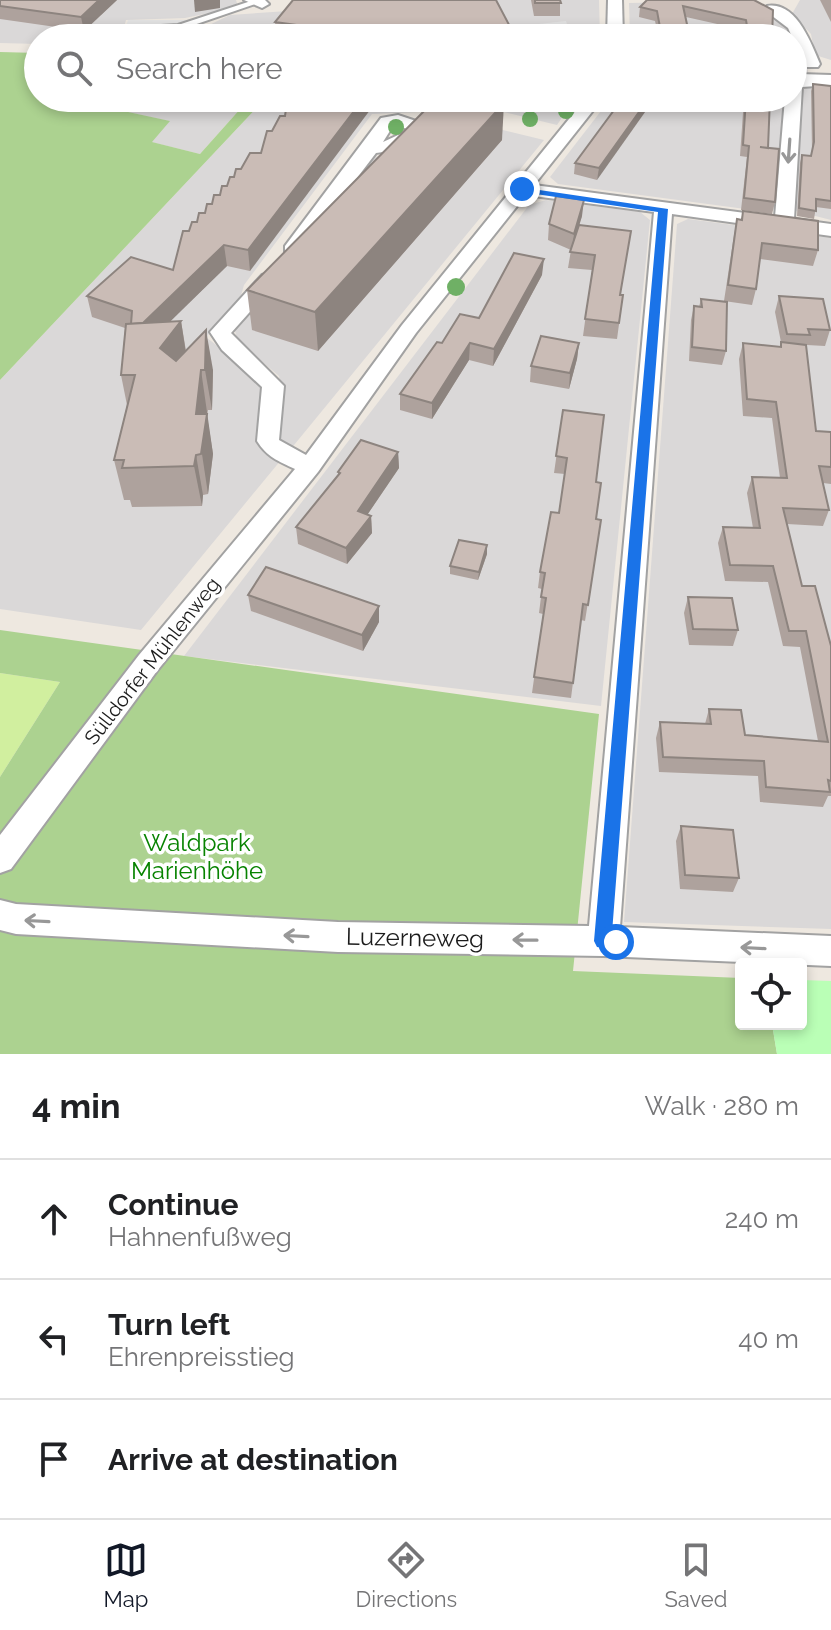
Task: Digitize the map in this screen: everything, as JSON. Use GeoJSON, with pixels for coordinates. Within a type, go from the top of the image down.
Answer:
{"type":"FeatureCollection","features":[{"type":"Feature","properties":{"kind":"street"},"geometry":{"type":"LineString","coordinates":[[615,0],[615,24]]}},
{"type":"Feature","properties":{"kind":"street"},"geometry":{"type":"LineString","coordinates":[[773,6],[792,24]]}},
{"type":"Feature","properties":{"kind":"street"},"geometry":{"type":"LineString","coordinates":[[807,51],[812,64]]}},
{"type":"Feature","properties":{"kind":"street"},"geometry":{"type":"LineString","coordinates":[[807,79],[831,80]]}},
{"type":"Feature","properties":{"kind":"street","name":"Sülldorfer Mühlenweg"},"geometry":{"type":"LineString","coordinates":[[0,859],[148,663],[310,466],[409,329],[584,112]]}},
{"type":"Feature","properties":{"kind":"street"},"geometry":{"type":"LineString","coordinates":[[784,226],[792,112]]}},
{"type":"Feature","properties":{"kind":"street"},"geometry":{"type":"LineString","coordinates":[[310,466],[275,451],[268,441],[273,386],[249,359],[223,339],[220,332],[275,273],[370,149]]}},
{"type":"Feature","properties":{"kind":"street"},"geometry":{"type":"LineString","coordinates":[[522,189],[831,230]]}},
{"type":"Feature","properties":{"kind":"street"},"geometry":{"type":"LineString","coordinates":[[603,941],[663,209]]}},
{"type":"Feature","properties":{"kind":"street","name":"Luzerneweg"},"geometry":{"type":"LineString","coordinates":[[0,915],[16,919],[309,936],[603,941],[831,951]]}},
{"type":"Feature","properties":{"kind":"lane"},"geometry":{"type":"LineString","coordinates":[[188,24],[256,2]]}},
{"type":"Feature","properties":{"kind":"shaded area"},"geometry":{"type":"Polygon","coordinates":[[[0,0],[236,0],[238,7],[185,18],[126,20],[125,24],[24,24],[24,44],[0,43],[0,0]]]}},
{"type":"Feature","properties":{"kind":"shaded area"},"geometry":{"type":"Polygon","coordinates":[[[307,0],[599,0],[600,24],[211,24],[230,15],[303,10],[307,0]]]}},
{"type":"Feature","properties":{"kind":"shaded area"},"geometry":{"type":"Polygon","coordinates":[[[800,0],[831,0],[831,60],[815,55],[807,24],[802,24],[792,14],[800,0]]]}},
{"type":"Feature","properties":{"kind":"shaded area"},"geometry":{"type":"Polygon","coordinates":[[[727,1],[738,16],[782,19],[786,24],[630,24],[629,3],[727,1]]]}},
{"type":"Feature","properties":{"kind":"shaded area"},"geometry":{"type":"Polygon","coordinates":[[[128,20],[205,20],[204,24],[127,24],[128,20]]]}},
{"type":"Feature","properties":{"kind":"shaded area"},"geometry":{"type":"Polygon","coordinates":[[[566,21],[567,24],[538,24],[566,21]]]}},
{"type":"Feature","properties":{"kind":"shaded area"},"geometry":{"type":"Polygon","coordinates":[[[831,84],[831,220],[796,211],[800,112],[807,112],[807,88],[831,84]]]}},
{"type":"Feature","properties":{"kind":"shaded area"},"geometry":{"type":"Polygon","coordinates":[[[127,112],[238,112],[200,154],[151,142],[169,121],[127,112]]]}},
{"type":"Feature","properties":{"kind":"shaded area"},"geometry":{"type":"Polygon","coordinates":[[[253,112],[420,112],[372,114],[244,285],[240,299],[210,330],[207,338],[261,379],[281,460],[141,630],[0,609],[0,380],[253,112]]]}},
{"type":"Feature","properties":{"kind":"shaded area"},"geometry":{"type":"Polygon","coordinates":[[[503,112],[566,112],[557,125],[503,112]]]}},
{"type":"Feature","properties":{"kind":"shaded area"},"geometry":{"type":"Polygon","coordinates":[[[600,112],[785,112],[780,207],[767,212],[558,184],[550,177],[600,112]]]}},
{"type":"Feature","properties":{"kind":"shaded area"},"geometry":{"type":"Polygon","coordinates":[[[482,125],[544,140],[290,450],[278,442],[282,393],[279,376],[238,341],[235,331],[239,319],[367,161],[387,152],[482,125]]]}},
{"type":"Feature","properties":{"kind":"shaded area"},"geometry":{"type":"Polygon","coordinates":[[[546,200],[640,212],[650,220],[601,706],[184,656],[529,205],[546,200]]]}},
{"type":"Feature","properties":{"kind":"shaded area"},"geometry":{"type":"Polygon","coordinates":[[[688,219],[831,238],[831,929],[624,922],[677,224],[688,219]]]}},
{"type":"Feature","properties":{"kind":"green space"},"geometry":{"type":"Polygon","coordinates":[[[0,52],[24,53],[24,112],[128,112],[170,121],[152,142],[200,154],[238,112],[253,112],[0,380],[0,52]]]}},
{"type":"Feature","properties":{"kind":"green space","name":"Waldpark Marienhöhe"},"geometry":{"type":"Polygon","coordinates":[[[0,630],[599,714],[573,971],[735,978],[735,1030],[773,1030],[777,1054],[0,1054],[0,777],[60,682],[0,673],[0,630]]]}},
{"type":"Feature","properties":{"kind":"green space"},"geometry":{"type":"Polygon","coordinates":[[[0,673],[60,682],[0,777],[0,673]]]}},
{"type":"Feature","properties":{"kind":"green space"},"geometry":{"type":"Polygon","coordinates":[[[807,980],[831,981],[831,1054],[777,1054],[773,1030],[807,1030],[807,980]]]}},
{"type":"Feature","properties":{"kind":"building"},"geometry":{"type":"Polygon","coordinates":[[[0,0],[99,0],[81,17],[0,6],[0,0]]]}},
{"type":"Feature","properties":{"kind":"building"},"geometry":{"type":"Polygon","coordinates":[[[293,0],[496,0],[509,24],[289,24],[275,22],[293,0]]]}},
{"type":"Feature","properties":{"kind":"building"},"geometry":{"type":"Polygon","coordinates":[[[535,0],[560,0],[561,3],[535,3],[535,0]]]}},
{"type":"Feature","properties":{"kind":"building"},"geometry":{"type":"Polygon","coordinates":[[[647,0],[754,0],[773,10],[772,24],[747,24],[746,20],[683,6],[687,24],[659,24],[657,11],[640,7],[647,0]]]}},
{"type":"Feature","properties":{"kind":"building"},"geometry":{"type":"Polygon","coordinates":[[[813,84],[831,86],[831,201],[816,199],[816,211],[799,208],[802,155],[811,156],[814,142],[813,84]]]}},
{"type":"Feature","properties":{"kind":"building"},"geometry":{"type":"Polygon","coordinates":[[[286,112],[353,112],[248,250],[224,245],[143,323],[131,324],[132,311],[87,296],[131,257],[173,270],[183,231],[189,231],[192,222],[197,222],[199,213],[205,213],[207,204],[212,204],[214,195],[220,195],[222,186],[227,186],[230,177],[234,177],[236,169],[241,169],[250,153],[261,153],[267,131],[272,131],[280,116],[285,116],[286,112]]]}},
{"type":"Feature","properties":{"kind":"building"},"geometry":{"type":"Polygon","coordinates":[[[423,112],[496,112],[315,312],[247,290],[423,112]]]}},
{"type":"Feature","properties":{"kind":"building"},"geometry":{"type":"Polygon","coordinates":[[[613,112],[639,112],[599,168],[575,163],[613,112]]]}},
{"type":"Feature","properties":{"kind":"building"},"geometry":{"type":"Polygon","coordinates":[[[745,112],[769,112],[768,148],[779,149],[775,202],[744,198],[749,146],[743,145],[745,112]]]}},
{"type":"Feature","properties":{"kind":"building"},"geometry":{"type":"Polygon","coordinates":[[[556,196],[584,200],[574,234],[549,224],[556,196]]]}},
{"type":"Feature","properties":{"kind":"building"},"geometry":{"type":"Polygon","coordinates":[[[743,211],[818,221],[818,250],[762,243],[756,289],[728,285],[737,219],[742,220],[743,211]]]}},
{"type":"Feature","properties":{"kind":"building"},"geometry":{"type":"Polygon","coordinates":[[[579,225],[631,231],[620,295],[623,295],[619,323],[585,319],[595,255],[570,252],[579,225]]]}},
{"type":"Feature","properties":{"kind":"building"},"geometry":{"type":"Polygon","coordinates":[[[514,253],[544,259],[494,349],[470,343],[432,403],[400,394],[437,342],[442,343],[460,314],[479,318],[514,253]]]}},
{"type":"Feature","properties":{"kind":"building"},"geometry":{"type":"Polygon","coordinates":[[[779,296],[823,299],[830,330],[808,329],[810,335],[787,334],[779,296]]]}},
{"type":"Feature","properties":{"kind":"building"},"geometry":{"type":"Polygon","coordinates":[[[701,299],[727,302],[726,351],[692,347],[694,306],[702,307],[701,299]]]}},
{"type":"Feature","properties":{"kind":"building"},"geometry":{"type":"Polygon","coordinates":[[[181,321],[160,348],[176,361],[206,330],[205,370],[201,370],[196,414],[207,414],[201,454],[196,455],[194,466],[122,468],[124,460],[114,460],[135,375],[121,375],[126,324],[181,321]]]}},
{"type":"Feature","properties":{"kind":"building"},"geometry":{"type":"Polygon","coordinates":[[[541,336],[579,343],[570,373],[531,366],[541,336]]]}},
{"type":"Feature","properties":{"kind":"building"},"geometry":{"type":"Polygon","coordinates":[[[781,342],[806,345],[816,431],[831,432],[831,467],[819,466],[829,510],[783,508],[802,586],[815,586],[831,646],[830,792],[766,787],[764,761],[663,757],[660,722],[711,724],[709,709],[741,710],[745,735],[828,742],[806,631],[789,631],[773,566],[730,565],[723,527],[760,528],[752,477],[787,478],[776,402],[747,399],[743,343],[781,347],[781,342]]]}},
{"type":"Feature","properties":{"kind":"building"},"geometry":{"type":"Polygon","coordinates":[[[563,410],[604,415],[596,482],[601,483],[596,519],[601,520],[588,605],[583,604],[573,683],[534,677],[546,598],[541,597],[545,573],[540,572],[551,512],[559,513],[567,458],[556,456],[563,410]]]}},
{"type":"Feature","properties":{"kind":"building"},"geometry":{"type":"Polygon","coordinates":[[[361,440],[398,452],[358,511],[371,516],[346,548],[296,527],[340,473],[361,440]]]}},
{"type":"Feature","properties":{"kind":"building"},"geometry":{"type":"Polygon","coordinates":[[[459,540],[487,545],[479,572],[450,566],[459,540]]]}},
{"type":"Feature","properties":{"kind":"building"},"geometry":{"type":"Polygon","coordinates":[[[266,567],[379,606],[362,635],[248,595],[266,567]]]}},
{"type":"Feature","properties":{"kind":"building"},"geometry":{"type":"Polygon","coordinates":[[[688,597],[732,598],[738,630],[693,629],[688,597]]]}},
{"type":"Feature","properties":{"kind":"building"},"geometry":{"type":"Polygon","coordinates":[[[681,826],[733,830],[739,878],[685,875],[681,826]]]}},
{"type":"Feature","properties":{"kind":"route"},"geometry":{"type":"LineString","coordinates":[[522,189],[663,209],[603,941],[616,942]]}}]}
